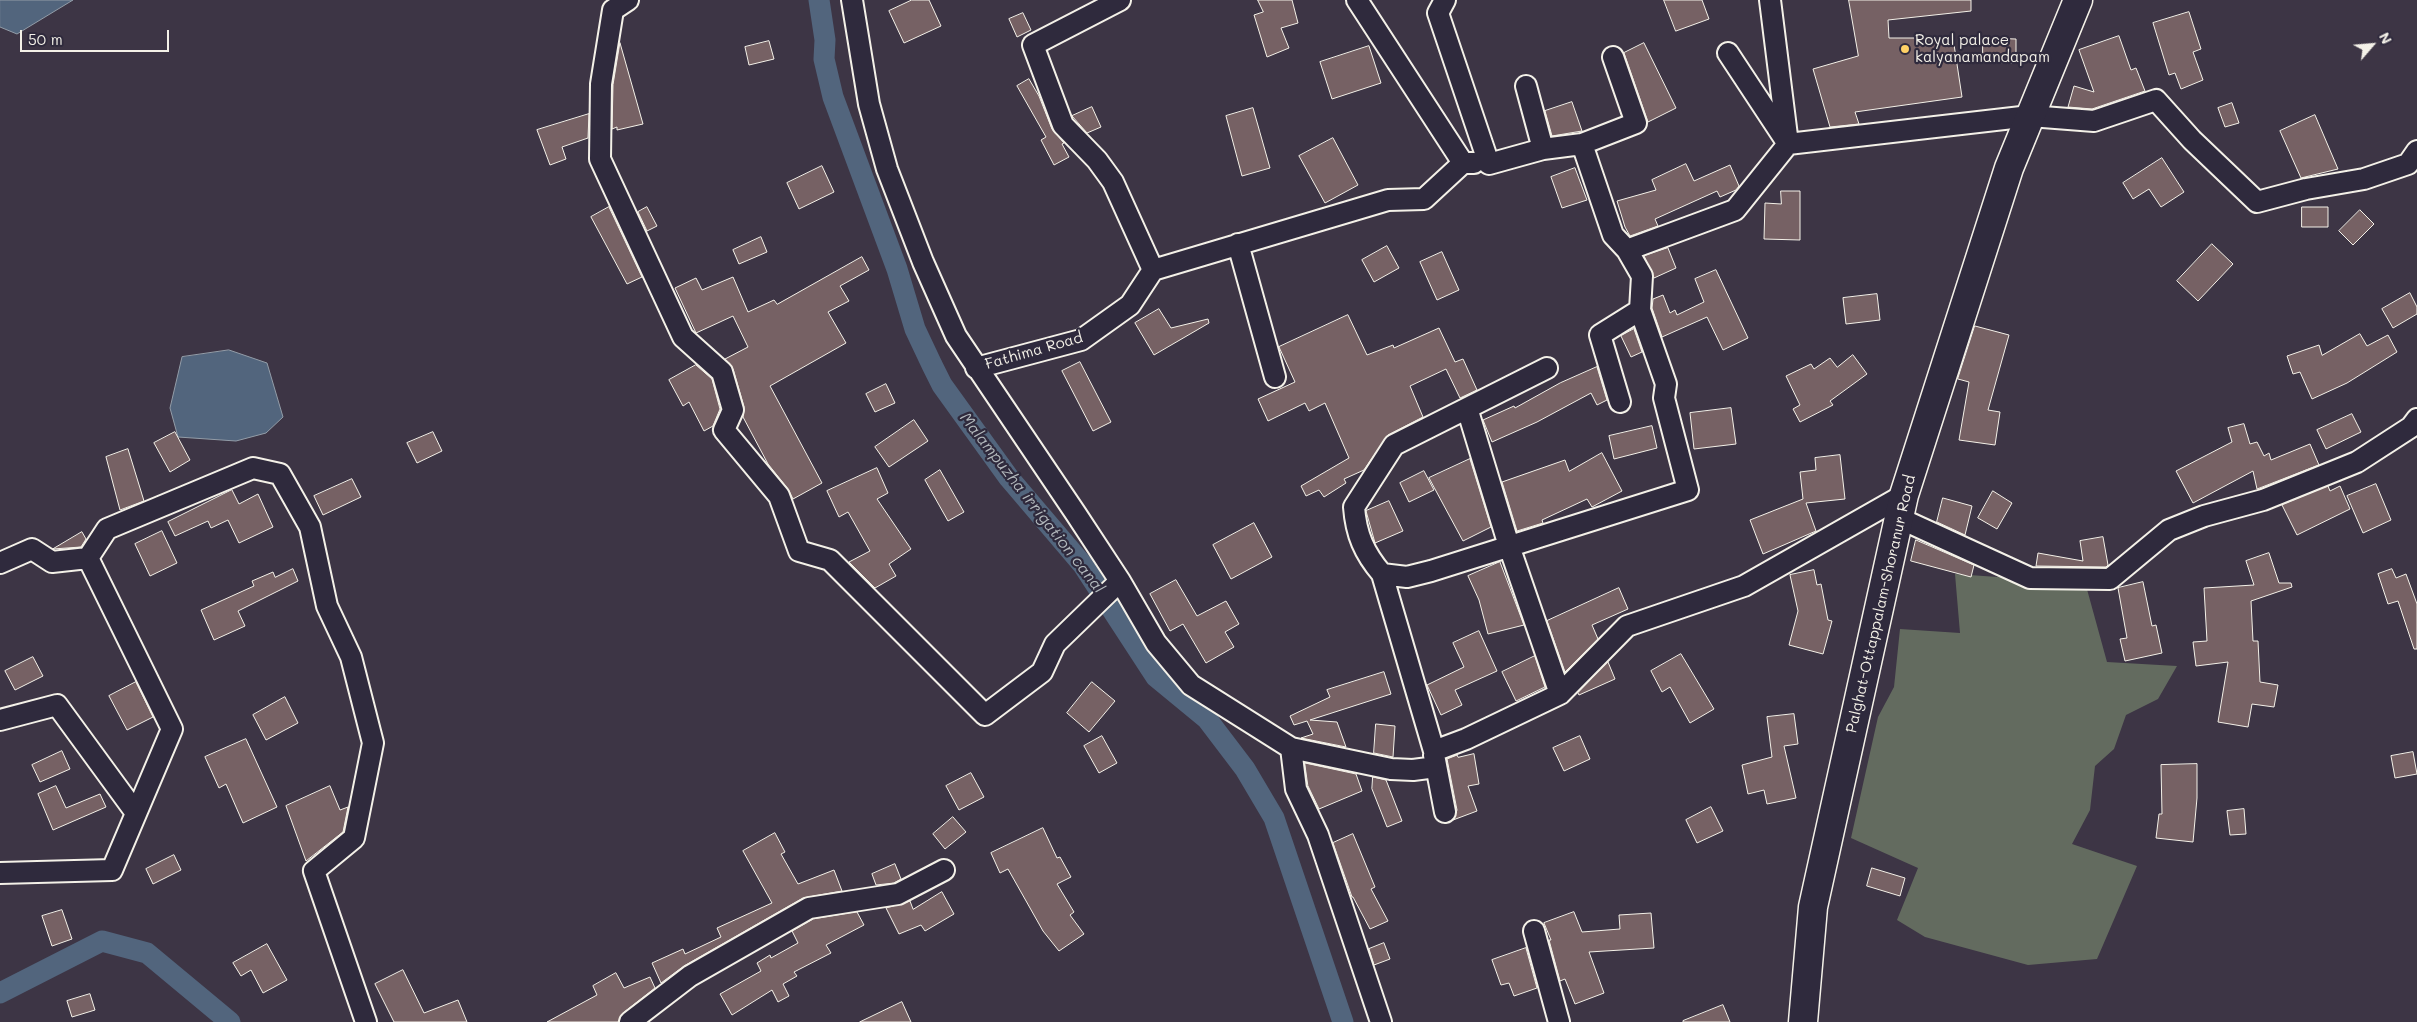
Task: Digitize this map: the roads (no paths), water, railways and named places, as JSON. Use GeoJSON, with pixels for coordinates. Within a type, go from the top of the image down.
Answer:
{"type":"FeatureCollection","features":[{"type":"Feature","properties":{"kind":"main road","name":"Palghat-Ottappalam-Shoranur Road"},"geometry":{"type":"LineString","coordinates":[[1803,1022],[1813,907],[1902,506],[2008,168],[2078,0]]}},
{"type":"Feature","properties":{"kind":"street"},"geometry":{"type":"LineString","coordinates":[[628,0],[612,10],[601,84],[600,159],[684,337],[722,372],[733,410],[724,430],[779,496],[799,551],[830,560],[985,714],[1042,672],[1055,644],[1120,581]]}},
{"type":"Feature","properties":{"kind":"street"},"geometry":{"type":"LineString","coordinates":[[852,0],[869,104],[887,170],[922,262],[956,336],[1120,581],[1156,643],[1191,685],[1292,748],[1391,769],[1413,770],[1435,759],[1466,739],[1560,694],[1627,626],[1744,586],[1902,506],[2030,578],[2110,579],[2169,530],[2204,516],[2263,500],[2357,462],[2411,427],[2417,420]]}},
{"type":"Feature","properties":{"kind":"street"},"geometry":{"type":"LineString","coordinates":[[1120,0],[1033,45],[1063,125],[1097,160],[1113,182],[1153,270],[1388,200],[1424,199],[1463,163],[1489,164],[1543,149],[1582,144],[1636,124],[1613,57]]}},
{"type":"Feature","properties":{"kind":"street"},"geometry":{"type":"LineString","coordinates":[[1358,0],[1463,163]]}},
{"type":"Feature","properties":{"kind":"street"},"geometry":{"type":"LineString","coordinates":[[1445,0],[1438,14],[1489,164]]}},
{"type":"Feature","properties":{"kind":"street"},"geometry":{"type":"LineString","coordinates":[[1770,0],[1788,144]]}},
{"type":"Feature","properties":{"kind":"street"},"geometry":{"type":"LineString","coordinates":[[1728,53],[1788,144]]}},
{"type":"Feature","properties":{"kind":"street"},"geometry":{"type":"LineString","coordinates":[[1526,86],[1543,149]]}},
{"type":"Feature","properties":{"kind":"street"},"geometry":{"type":"LineString","coordinates":[[1627,250],[1735,210],[1788,144],[2030,116],[2094,121],[2156,100],[2192,140],[2257,202],[2306,189],[2364,179],[2408,164],[2417,151]]}},
{"type":"Feature","properties":{"kind":"street"},"geometry":{"type":"LineString","coordinates":[[1382,574],[1407,577],[1688,490],[1664,398],[1666,384],[1640,310],[1642,276],[1627,250],[1613,235],[1582,144]]}},
{"type":"Feature","properties":{"kind":"street"},"geometry":{"type":"LineString","coordinates":[[1238,244],[1275,376]]}},
{"type":"Feature","properties":{"kind":"street","name":"Fathima Road"},"geometry":{"type":"LineString","coordinates":[[976,368],[1081,340],[1130,305],[1153,270]]}},
{"type":"Feature","properties":{"kind":"street"},"geometry":{"type":"LineString","coordinates":[[1620,402],[1600,335],[1640,310]]}},
{"type":"Feature","properties":{"kind":"street"},"geometry":{"type":"LineString","coordinates":[[1444,812],[1435,759],[1382,574],[1367,557],[1358,538],[1354,507],[1394,445],[1547,368]]}},
{"type":"Feature","properties":{"kind":"street"},"geometry":{"type":"LineString","coordinates":[[1466,408],[1509,546],[1560,694]]}},
{"type":"Feature","properties":{"kind":"street"},"geometry":{"type":"LineString","coordinates":[[88,558],[107,529],[253,468],[280,474],[310,527],[327,606],[350,657],[373,743],[354,838],[314,871],[366,1022]]}},
{"type":"Feature","properties":{"kind":"street"},"geometry":{"type":"LineString","coordinates":[[0,563],[32,549],[52,562],[88,558]]}},
{"type":"Feature","properties":{"kind":"street"},"geometry":{"type":"LineString","coordinates":[[0,873],[112,870],[172,729],[88,558]]}},
{"type":"Feature","properties":{"kind":"street"},"geometry":{"type":"LineString","coordinates":[[0,720],[57,705],[136,813]]}},
{"type":"Feature","properties":{"kind":"street"},"geometry":{"type":"LineString","coordinates":[[1292,748],[1296,789],[1318,835],[1381,1022]]}},
{"type":"Feature","properties":{"kind":"street"},"geometry":{"type":"LineString","coordinates":[[630,1022],[690,976],[808,908],[898,894],[944,870]]}},
{"type":"Feature","properties":{"kind":"street"},"geometry":{"type":"LineString","coordinates":[[1534,931],[1559,1022]]}},
{"type":"Feature","properties":{"kind":"water"},"geometry":{"type":"Polygon","coordinates":[[[0,0],[73,0],[17,34],[0,27],[0,0]]]}},
{"type":"Feature","properties":{"kind":"water"},"geometry":{"type":"Polygon","coordinates":[[[229,350],[267,363],[283,417],[266,433],[236,441],[178,437],[170,408],[182,357],[229,350]]]}},
{"type":"Feature","properties":{"kind":"waterway","name":"Malampuzha irrigation canal"},"geometry":{"type":"LineString","coordinates":[[819,0],[825,40],[824,59],[833,97],[897,269],[915,329],[942,385],[1009,478],[1083,565],[1156,677],[1207,719],[1245,769],[1274,818],[1343,1022]]}},
{"type":"Feature","properties":{"kind":"waterway"},"geometry":{"type":"LineString","coordinates":[[0,993],[102,941],[147,953],[230,1022]]}},
{"type":"Feature","properties":{"kind":"place","name":"Royal palace kalyanamandapam"},"geometry":{"type":"Point","coordinates":[1905,49]}}]}
